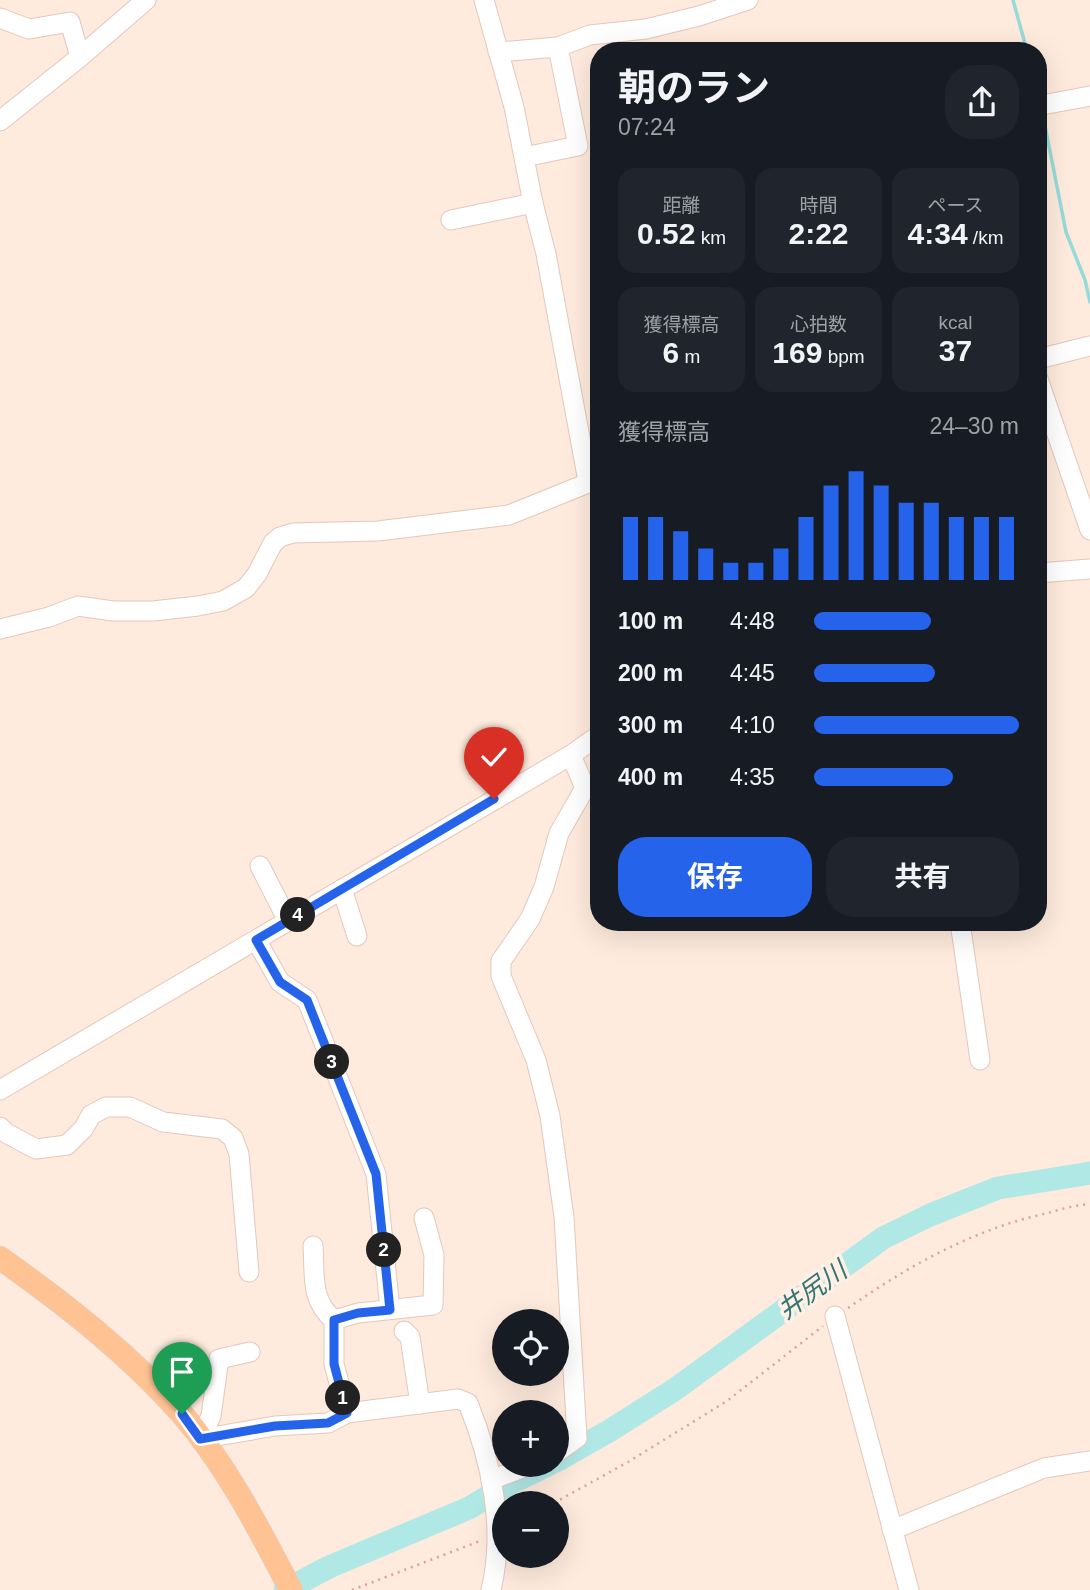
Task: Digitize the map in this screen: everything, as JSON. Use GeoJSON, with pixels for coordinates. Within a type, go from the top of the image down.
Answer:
{"type":"FeatureCollection","features":[{"type":"Feature","properties":{"kind":"main road"},"geometry":{"type":"LineString","coordinates":[[0,1258],[84,1321],[127,1358],[182,1414],[252,1515],[291,1590]]}},
{"type":"Feature","properties":{"kind":"street"},"geometry":{"type":"LineString","coordinates":[[0,121],[146,0]]}},
{"type":"Feature","properties":{"kind":"street"},"geometry":{"type":"LineString","coordinates":[[484,0],[514,107],[590,466]]}},
{"type":"Feature","properties":{"kind":"street"},"geometry":{"type":"LineString","coordinates":[[498,52],[558,47],[590,35],[646,29],[748,0]]}},
{"type":"Feature","properties":{"kind":"street"},"geometry":{"type":"LineString","coordinates":[[0,18],[29,29],[69,22],[80,57]]}},
{"type":"Feature","properties":{"kind":"street"},"geometry":{"type":"LineString","coordinates":[[524,158],[578,146],[558,47]]}},
{"type":"Feature","properties":{"kind":"street"},"geometry":{"type":"LineString","coordinates":[[1047,104],[1090,96]]}},
{"type":"Feature","properties":{"kind":"street"},"geometry":{"type":"LineString","coordinates":[[451,220],[533,204]]}},
{"type":"Feature","properties":{"kind":"street"},"geometry":{"type":"LineString","coordinates":[[1047,357],[1090,346]]}},
{"type":"Feature","properties":{"kind":"street"},"geometry":{"type":"LineString","coordinates":[[1047,405],[1090,530]]}},
{"type":"Feature","properties":{"kind":"street"},"geometry":{"type":"LineString","coordinates":[[0,629],[49,617],[78,606],[113,611],[153,611],[198,607],[223,601],[246,588],[257,574],[273,543],[280,537],[293,533],[378,531],[509,515],[590,481]]}},
{"type":"Feature","properties":{"kind":"street"},"geometry":{"type":"LineString","coordinates":[[1047,572],[1090,569]]}},
{"type":"Feature","properties":{"kind":"street"},"geometry":{"type":"LineString","coordinates":[[0,1090],[590,741]]}},
{"type":"Feature","properties":{"kind":"street"},"geometry":{"type":"LineString","coordinates":[[569,1444],[578,1438],[564,1217],[550,1116],[539,1072],[501,976],[501,961],[530,919],[544,887],[559,833],[585,788],[570,755]]}},
{"type":"Feature","properties":{"kind":"street"},"geometry":{"type":"LineString","coordinates":[[260,866],[288,921]]}},
{"type":"Feature","properties":{"kind":"street"},"geometry":{"type":"LineString","coordinates":[[342,889],[357,936]]}},
{"type":"Feature","properties":{"kind":"street"},"geometry":{"type":"LineString","coordinates":[[961,931],[980,1060]]}},
{"type":"Feature","properties":{"kind":"street"},"geometry":{"type":"LineString","coordinates":[[256,940],[280,982],[307,1000],[376,1174],[390,1310]]}},
{"type":"Feature","properties":{"kind":"street"},"geometry":{"type":"LineString","coordinates":[[0,1127],[36,1149],[67,1144],[84,1128],[91,1115],[106,1107],[130,1107],[163,1122],[222,1129],[233,1138],[239,1154],[248,1272]]}},
{"type":"Feature","properties":{"kind":"street"},"geometry":{"type":"LineString","coordinates":[[334,1320],[358,1313],[433,1305],[434,1255],[424,1219]]}},
{"type":"Feature","properties":{"kind":"street"},"geometry":{"type":"LineString","coordinates":[[313,1245],[317,1301],[334,1320],[334,1364],[347,1413]]}},
{"type":"Feature","properties":{"kind":"street"},"geometry":{"type":"LineString","coordinates":[[835,1316],[909,1590]]}},
{"type":"Feature","properties":{"kind":"street"},"geometry":{"type":"LineString","coordinates":[[404,1331],[410,1337],[420,1404]]}},
{"type":"Feature","properties":{"kind":"street"},"geometry":{"type":"LineString","coordinates":[[200,1439],[211,1416],[219,1359],[250,1352]]}},
{"type":"Feature","properties":{"kind":"street"},"geometry":{"type":"LineString","coordinates":[[200,1439],[275,1426],[328,1423],[347,1413],[457,1399],[468,1403],[483,1439],[493,1491]]}},
{"type":"Feature","properties":{"kind":"street"},"geometry":{"type":"LineString","coordinates":[[892,1530],[1044,1468],[1090,1461]]}},
{"type":"Feature","properties":{"kind":"street"},"geometry":{"type":"LineString","coordinates":[[492,1482],[503,1477]]}},
{"type":"Feature","properties":{"kind":"street"},"geometry":{"type":"LineString","coordinates":[[491,1590],[493,1568]]}},
{"type":"Feature","properties":{"kind":"path"},"geometry":{"type":"LineString","coordinates":[[569,1495],[727,1401],[835,1316],[935,1253],[1000,1225],[1090,1204]]}},
{"type":"Feature","properties":{"kind":"path"},"geometry":{"type":"LineString","coordinates":[[352,1590],[492,1537]]}},
{"type":"Feature","properties":{"kind":"waterway"},"geometry":{"type":"LineString","coordinates":[[1013,0],[1025,42]]}},
{"type":"Feature","properties":{"kind":"waterway"},"geometry":{"type":"LineString","coordinates":[[1047,136],[1066,232],[1085,280],[1090,302]]}},
{"type":"Feature","properties":{"kind":"waterway","name":"井尻川"},"geometry":{"type":"LineString","coordinates":[[569,1454],[674,1390],[883,1238],[930,1215],[998,1188],[1090,1173]]}},
{"type":"Feature","properties":{"kind":"waterway","name":"井尻川"},"geometry":{"type":"LineString","coordinates":[[285,1590],[329,1567],[469,1508],[523,1477]]}},
{"type":"Feature","properties":{"kind":"route"},"geometry":{"type":"LineString","coordinates":[[182,1414],[200,1439],[275,1426],[328,1423],[347,1413],[334,1364],[334,1320],[358,1313],[390,1310],[376,1174],[307,1000],[280,982],[256,940],[494,799]]}}]}
